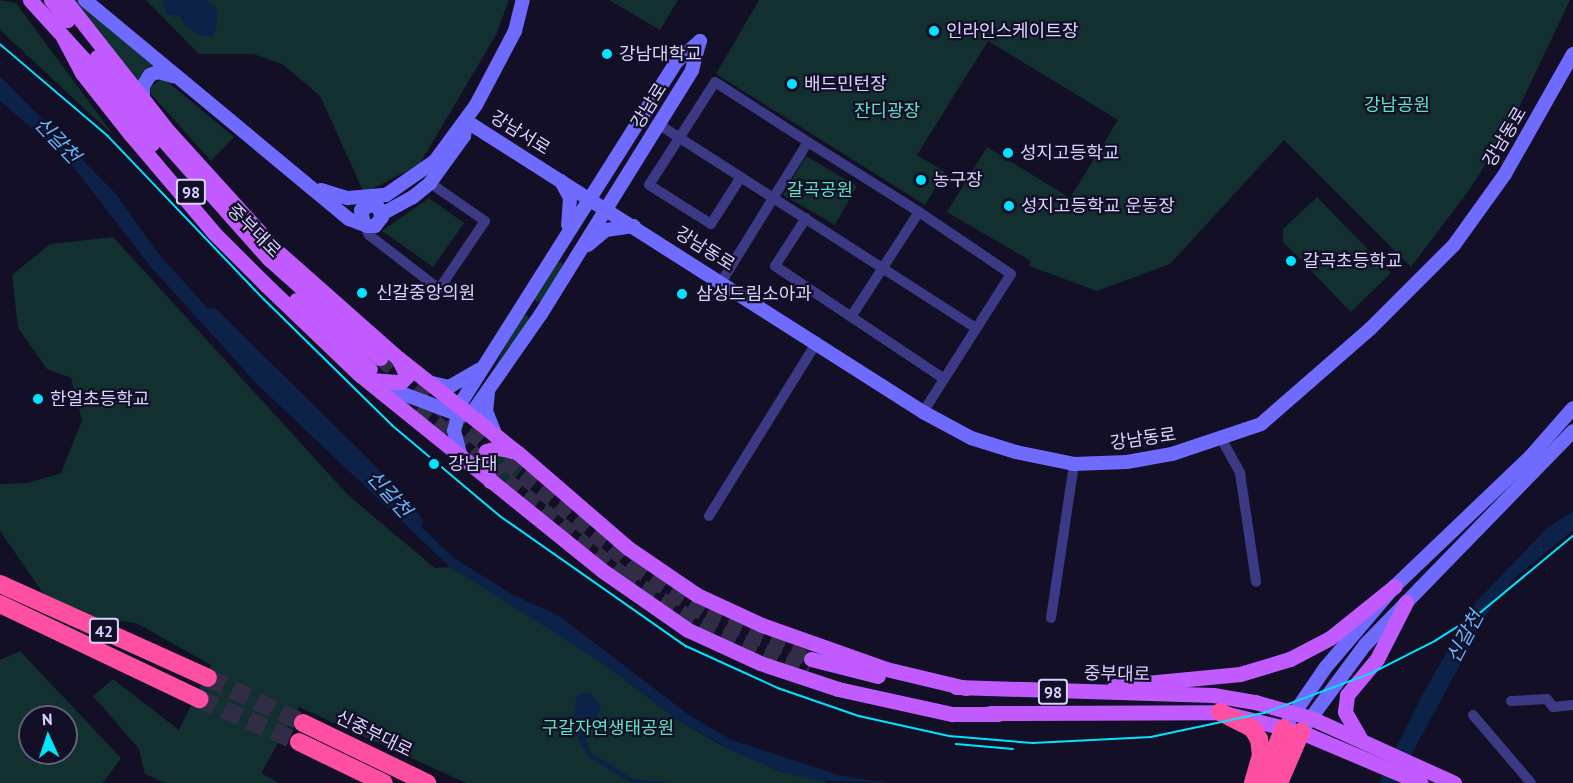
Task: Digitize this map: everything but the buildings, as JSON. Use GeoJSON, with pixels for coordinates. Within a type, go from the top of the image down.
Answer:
{"type":"FeatureCollection","features":[{"type":"Feature","properties":{"kind":"highway","name":"42"},"geometry":{"type":"LineString","coordinates":[[0,584],[208,678]]}},
{"type":"Feature","properties":{"kind":"highway","name":"42"},"geometry":{"type":"LineString","coordinates":[[0,604],[199,699]]}},
{"type":"Feature","properties":{"kind":"highway"},"geometry":{"type":"LineString","coordinates":[[1220,712],[1252,728],[1259,739],[1276,751],[1279,783]]}},
{"type":"Feature","properties":{"kind":"highway","name":"신중부대로"},"geometry":{"type":"LineString","coordinates":[[303,723],[427,783]]}},
{"type":"Feature","properties":{"kind":"highway"},"geometry":{"type":"LineString","coordinates":[[1253,783],[1298,723]]}},
{"type":"Feature","properties":{"kind":"highway"},"geometry":{"type":"LineString","coordinates":[[299,742],[384,783]]}},
{"type":"Feature","properties":{"kind":"highway"},"geometry":{"type":"LineString","coordinates":[[1260,783],[1276,751]]}},
{"type":"Feature","properties":{"kind":"main road","name":"중부대로"},"geometry":{"type":"LineString","coordinates":[[30,0],[212,217],[370,370]]}},
{"type":"Feature","properties":{"kind":"main road","name":"중부대로"},"geometry":{"type":"LineString","coordinates":[[51,0],[216,201],[370,370]]}},
{"type":"Feature","properties":{"kind":"main road"},"geometry":{"type":"LineString","coordinates":[[65,0],[221,191],[304,277],[462,412],[518,453],[628,548],[697,595],[825,649],[966,688]]}},
{"type":"Feature","properties":{"kind":"main road"},"geometry":{"type":"LineString","coordinates":[[370,370],[400,382],[406,376],[398,358]]}},
{"type":"Feature","properties":{"kind":"main road"},"geometry":{"type":"LineString","coordinates":[[370,370],[491,483],[603,571],[688,630],[760,663],[838,689],[952,714],[998,714]]}},
{"type":"Feature","properties":{"kind":"main road"},"geometry":{"type":"LineString","coordinates":[[491,483],[483,462],[486,451],[498,447],[518,453]]}},
{"type":"Feature","properties":{"kind":"main road"},"geometry":{"type":"LineString","coordinates":[[1053,692],[1184,682],[1240,674],[1280,662],[1330,638],[1395,586]]}},
{"type":"Feature","properties":{"kind":"main road"},"geometry":{"type":"LineString","coordinates":[[1364,742],[1345,712],[1347,695],[1377,659],[1406,602]]}},
{"type":"Feature","properties":{"kind":"main road","name":"중부대로"},"geometry":{"type":"LineString","coordinates":[[810,664],[883,678],[966,688],[1213,695],[1364,742],[1376,755],[1298,723],[1220,712],[998,714],[851,683],[810,664]]}},
{"type":"Feature","properties":{"kind":"main road","name":"98"},"geometry":{"type":"LineString","coordinates":[[1376,755],[1453,782]]}},
{"type":"Feature","properties":{"kind":"main road","name":"98"},"geometry":{"type":"LineString","coordinates":[[1376,755],[1421,783]]}},
{"type":"Feature","properties":{"kind":"street"},"geometry":{"type":"LineString","coordinates":[[85,0],[349,219],[372,215],[413,197],[430,183],[464,136],[466,120]]}},
{"type":"Feature","properties":{"kind":"street","name":"강남서로"},"geometry":{"type":"LineString","coordinates":[[523,0],[514,31],[466,120],[606,208]]}},
{"type":"Feature","properties":{"kind":"street","name":"강남로"},"geometry":{"type":"LineString","coordinates":[[700,41],[692,70],[579,252],[488,393],[462,412],[473,383],[589,196],[676,62],[700,41]]}},
{"type":"Feature","properties":{"kind":"street","name":"강남동로"},"geometry":{"type":"LineString","coordinates":[[606,208],[923,412],[971,438],[1016,452],[1074,464],[1127,462],[1222,440],[1261,424],[1300,393],[1436,268],[1505,174],[1573,54]]}},
{"type":"Feature","properties":{"kind":"street"},"geometry":{"type":"LineString","coordinates":[[143,98],[143,86],[150,75],[158,72],[181,80]]}},
{"type":"Feature","properties":{"kind":"street"},"geometry":{"type":"LineString","coordinates":[[741,177],[711,224],[649,185],[715,82],[919,212],[1011,274],[974,327],[923,412]]}},
{"type":"Feature","properties":{"kind":"street"},"geometry":{"type":"LineString","coordinates":[[372,215],[423,178],[466,120]]}},
{"type":"Feature","properties":{"kind":"street"},"geometry":{"type":"LineString","coordinates":[[658,124],[974,327]]}},
{"type":"Feature","properties":{"kind":"street"},"geometry":{"type":"LineString","coordinates":[[722,281],[808,142]]}},
{"type":"Feature","properties":{"kind":"street"},"geometry":{"type":"LineString","coordinates":[[327,193],[360,199],[386,195],[435,161]]}},
{"type":"Feature","properties":{"kind":"street"},"geometry":{"type":"LineString","coordinates":[[560,179],[570,198],[567,231]]}},
{"type":"Feature","properties":{"kind":"street"},"geometry":{"type":"LineString","coordinates":[[372,215],[378,242],[439,289],[485,220],[430,183]]}},
{"type":"Feature","properties":{"kind":"street"},"geometry":{"type":"LineString","coordinates":[[308,184],[327,193],[340,203],[372,215]]}},
{"type":"Feature","properties":{"kind":"street"},"geometry":{"type":"LineString","coordinates":[[851,317],[919,212]]}},
{"type":"Feature","properties":{"kind":"street"},"geometry":{"type":"LineString","coordinates":[[806,218],[775,266],[943,378]]}},
{"type":"Feature","properties":{"kind":"street"},"geometry":{"type":"LineString","coordinates":[[579,252],[606,230],[634,226]]}},
{"type":"Feature","properties":{"kind":"street"},"geometry":{"type":"LineString","coordinates":[[709,516],[817,342]]}},
{"type":"Feature","properties":{"kind":"street"},"geometry":{"type":"LineString","coordinates":[[427,382],[449,387],[485,365]]}},
{"type":"Feature","properties":{"kind":"street"},"geometry":{"type":"LineString","coordinates":[[370,370],[390,392],[462,412],[454,431],[461,457]]}},
{"type":"Feature","properties":{"kind":"street"},"geometry":{"type":"LineString","coordinates":[[473,383],[488,393],[488,420],[496,437]]}},
{"type":"Feature","properties":{"kind":"street"},"geometry":{"type":"LineString","coordinates":[[1298,723],[1326,667],[1395,586],[1530,457],[1573,408]]}},
{"type":"Feature","properties":{"kind":"street"},"geometry":{"type":"LineString","coordinates":[[1298,723],[1365,645],[1573,431]]}},
{"type":"Feature","properties":{"kind":"street"},"geometry":{"type":"LineString","coordinates":[[1222,440],[1240,473],[1256,582]]}},
{"type":"Feature","properties":{"kind":"street"},"geometry":{"type":"LineString","coordinates":[[1051,618],[1074,464]]}},
{"type":"Feature","properties":{"kind":"street"},"geometry":{"type":"LineString","coordinates":[[1511,701],[1547,699],[1553,707],[1573,705]]}},
{"type":"Feature","properties":{"kind":"street"},"geometry":{"type":"LineString","coordinates":[[1473,715],[1532,783]]}},
{"type":"Feature","properties":{"kind":"green space"},"geometry":{"type":"Polygon","coordinates":[[[0,0],[16,3],[115,137],[0,30],[0,0]]]}},
{"type":"Feature","properties":{"kind":"green space"},"geometry":{"type":"Polygon","coordinates":[[[69,0],[80,0],[168,72],[139,87],[69,0]]]}},
{"type":"Feature","properties":{"kind":"green space"},"geometry":{"type":"Polygon","coordinates":[[[146,0],[509,0],[496,35],[419,165],[364,193],[320,96],[282,64],[253,54],[199,54],[146,0]]]}},
{"type":"Feature","properties":{"kind":"green space"},"geometry":{"type":"Polygon","coordinates":[[[609,0],[678,0],[660,30],[609,0]]]}},
{"type":"Feature","properties":{"kind":"green space","name":"강남공원"},"geometry":{"type":"Polygon","coordinates":[[[759,0],[1570,0],[1515,116],[1470,189],[1411,267],[1284,140],[1170,264],[1097,291],[1029,266],[1031,261],[947,212],[987,147],[1070,198],[1118,120],[988,41],[917,155],[945,172],[925,205],[716,74],[759,0]]]}},
{"type":"Feature","properties":{"kind":"green space"},"geometry":{"type":"Polygon","coordinates":[[[160,80],[167,81],[234,137],[211,161],[151,94],[150,87],[160,80]]]}},
{"type":"Feature","properties":{"kind":"green space","name":"갈곡공원"},"geometry":{"type":"Polygon","coordinates":[[[806,156],[857,186],[835,225],[783,195],[806,156]]]}},
{"type":"Feature","properties":{"kind":"green space"},"geometry":{"type":"Polygon","coordinates":[[[1317,197],[1391,273],[1351,312],[1283,242],[1283,229],[1317,197]]]}},
{"type":"Feature","properties":{"kind":"green space"},"geometry":{"type":"Polygon","coordinates":[[[429,198],[464,223],[433,267],[382,231],[429,198]]]}},
{"type":"Feature","properties":{"kind":"green space","name":"구갈자연생태공원"},"geometry":{"type":"Polygon","coordinates":[[[113,237],[349,496],[435,568],[450,567],[513,605],[604,664],[679,721],[717,743],[779,771],[829,783],[466,783],[299,707],[261,773],[279,783],[165,783],[145,774],[139,749],[93,696],[113,679],[179,730],[211,665],[136,623],[76,616],[45,596],[0,531],[0,484],[28,483],[61,473],[82,420],[71,378],[47,369],[18,328],[12,275],[50,244],[113,237]]]}},
{"type":"Feature","properties":{"kind":"green space"},"geometry":{"type":"Polygon","coordinates":[[[561,262],[564,267],[541,301],[536,302],[534,297],[556,263],[561,262]]]}},
{"type":"Feature","properties":{"kind":"green space"},"geometry":{"type":"Polygon","coordinates":[[[528,315],[529,321],[493,369],[522,316],[528,315]]]}},
{"type":"Feature","properties":{"kind":"green space"},"geometry":{"type":"Polygon","coordinates":[[[502,452],[526,465],[507,488],[491,470],[489,460],[502,452]]]}},
{"type":"Feature","properties":{"kind":"green space"},"geometry":{"type":"Polygon","coordinates":[[[20,651],[71,705],[18,705],[18,765],[78,765],[78,712],[121,758],[103,783],[0,783],[0,660],[20,651]]]}},
{"type":"Feature","properties":{"kind":"water"},"geometry":{"type":"Polygon","coordinates":[[[162,0],[206,0],[218,10],[216,30],[212,37],[199,35],[185,26],[179,15],[167,15],[162,0]]]}},
{"type":"Feature","properties":{"kind":"water"},"geometry":{"type":"Polygon","coordinates":[[[0,76],[115,193],[158,253],[296,407],[454,558],[513,595],[558,615],[689,715],[732,740],[842,776],[889,783],[817,781],[779,771],[733,751],[679,721],[604,664],[450,567],[257,384],[151,267],[65,156],[0,101],[0,76]]]}},
{"type":"Feature","properties":{"kind":"water"},"geometry":{"type":"Polygon","coordinates":[[[1573,511],[1573,530],[1516,577],[1493,604],[1396,783],[1379,783],[1421,697],[1476,602],[1547,528],[1573,511]]]}},
{"type":"Feature","properties":{"kind":"water"},"geometry":{"type":"Polygon","coordinates":[[[582,693],[589,693],[601,705],[597,720],[585,735],[590,752],[633,779],[671,783],[631,783],[588,756],[572,727],[576,698],[582,693]]]}},
{"type":"Feature","properties":{"kind":"waterway","name":"신갈천"},"geometry":{"type":"LineString","coordinates":[[212,316],[364,466],[415,522]]}},
{"type":"Feature","properties":{"kind":"tunnel"},"geometry":{"type":"LineString","coordinates":[[380,358],[632,566],[706,615],[806,657]]}},
{"type":"Feature","properties":{"kind":"tunnel"},"geometry":{"type":"LineString","coordinates":[[400,393],[623,574],[701,624],[809,669]]}},
{"type":"Feature","properties":{"kind":"tunnel"},"geometry":{"type":"LineString","coordinates":[[208,678],[303,723]]}},
{"type":"Feature","properties":{"kind":"tunnel"},"geometry":{"type":"LineString","coordinates":[[199,699],[299,742]]}},
{"type":"Feature","properties":{"kind":"tram line"},"geometry":{"type":"LineString","coordinates":[[0,44],[108,136],[264,299],[392,425],[500,516],[686,646],[778,688],[859,716],[949,736],[1033,743],[1151,737],[1264,713],[1372,673],[1435,641],[1481,612],[1573,536]]}},
{"type":"Feature","properties":{"kind":"tram line"},"geometry":{"type":"LineString","coordinates":[[956,744],[1013,749]]}},
{"type":"Feature","properties":{"kind":"place","name":"인라인스케이트장"},"geometry":{"type":"Point","coordinates":[934,31]}},
{"type":"Feature","properties":{"kind":"place","name":"강남대학교"},"geometry":{"type":"Point","coordinates":[607,54]}},
{"type":"Feature","properties":{"kind":"place","name":"배드민턴장"},"geometry":{"type":"Point","coordinates":[792,84]}},
{"type":"Feature","properties":{"kind":"place","name":"성지고등학교"},"geometry":{"type":"Point","coordinates":[1008,153]}},
{"type":"Feature","properties":{"kind":"place","name":"농구장"},"geometry":{"type":"Point","coordinates":[921,180]}},
{"type":"Feature","properties":{"kind":"place","name":"성지고등학교 운동장"},"geometry":{"type":"Point","coordinates":[1009,206]}},
{"type":"Feature","properties":{"kind":"place","name":"갈곡초등학교"},"geometry":{"type":"Point","coordinates":[1291,261]}},
{"type":"Feature","properties":{"kind":"place","name":"신갈중앙의원"},"geometry":{"type":"Point","coordinates":[362,293]}},
{"type":"Feature","properties":{"kind":"place","name":"삼성드림소아과"},"geometry":{"type":"Point","coordinates":[682,294]}},
{"type":"Feature","properties":{"kind":"place","name":"한얼초등학교"},"geometry":{"type":"Point","coordinates":[38,399]}},
{"type":"Feature","properties":{"kind":"place","name":"강남대"},"geometry":{"type":"Point","coordinates":[434,464]}},
{"type":"Feature","properties":{"kind":"park label","name":"잔디광장"},"geometry":{"type":"Point","coordinates":[887,111]}}]}
